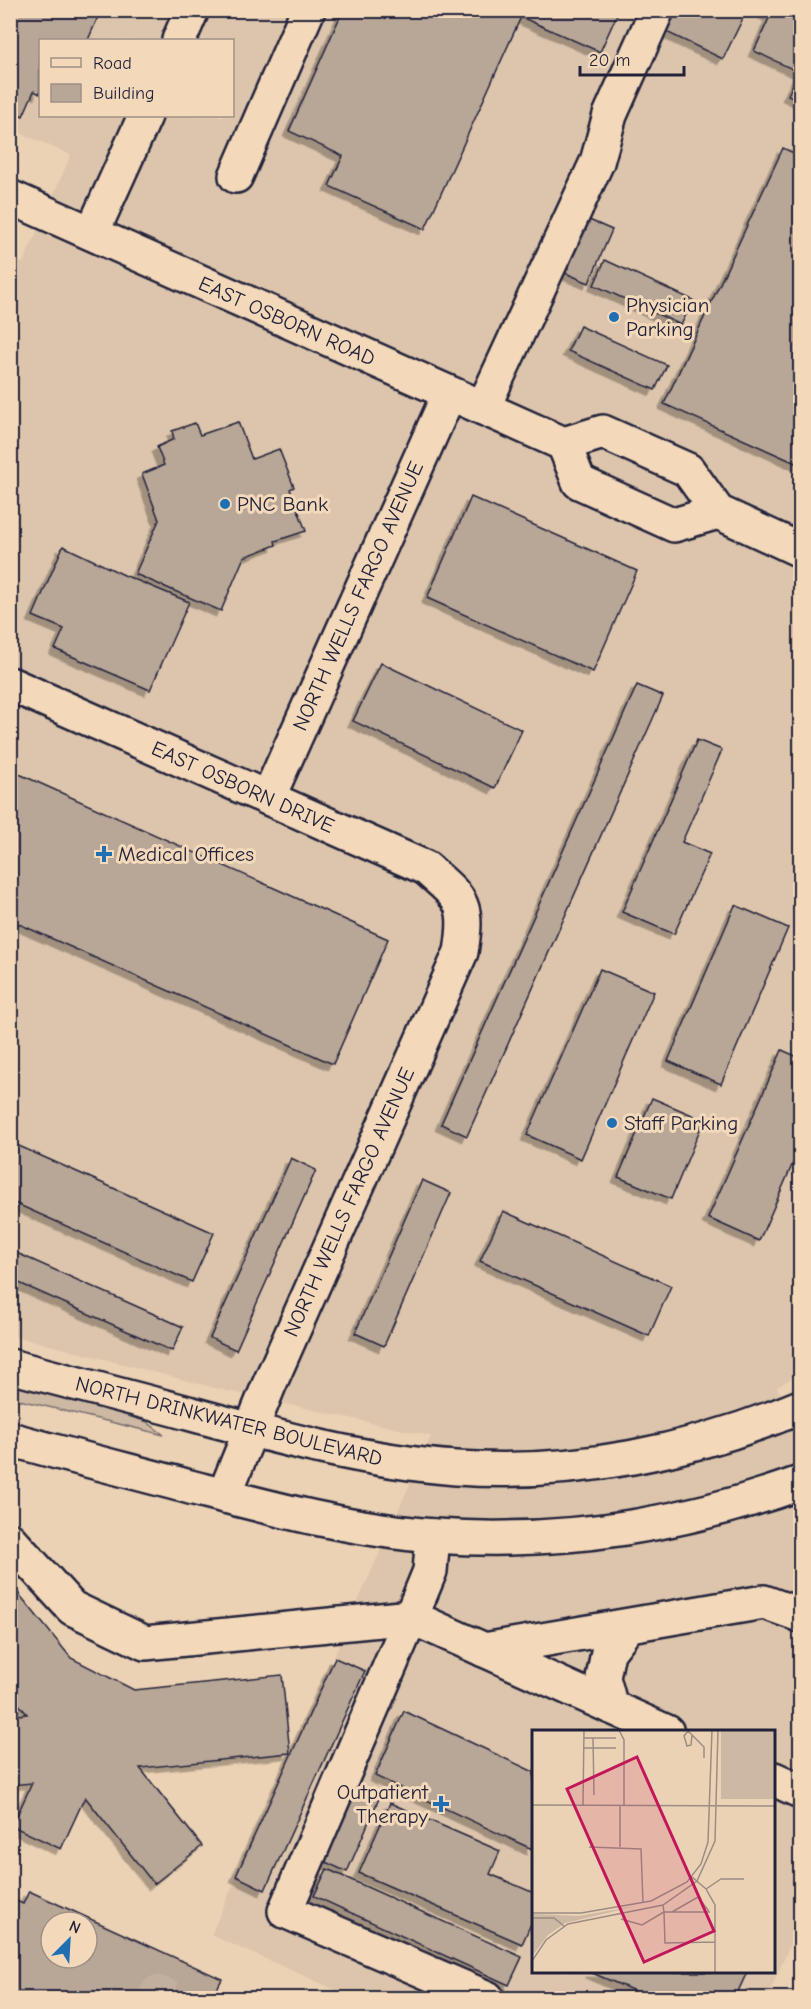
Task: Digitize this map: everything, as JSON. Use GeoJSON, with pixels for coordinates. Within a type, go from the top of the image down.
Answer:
{"type":"FeatureCollection","features":[{"type":"Feature","properties":{"kind":"main road"},"geometry":{"type":"LineString","coordinates":[[179,39],[192,10]]}},
{"type":"Feature","properties":{"kind":"main road"},"geometry":{"type":"LineString","coordinates":[[236,176],[308,10]]}},
{"type":"Feature","properties":{"kind":"main road"},"geometry":{"type":"LineString","coordinates":[[483,408],[597,162],[610,115],[657,10]]}},
{"type":"Feature","properties":{"kind":"main road"},"geometry":{"type":"LineString","coordinates":[[92,234],[145,117]]}},
{"type":"Feature","properties":{"kind":"main road","name":"EAST OSBORN ROAD"},"geometry":{"type":"LineString","coordinates":[[10,196],[564,444]]}},
{"type":"Feature","properties":{"kind":"main road","name":"NORTH WELLS FARGO AVENUE"},"geometry":{"type":"LineString","coordinates":[[268,798],[448,394]]}},
{"type":"Feature","properties":{"kind":"main road"},"geometry":{"type":"LineString","coordinates":[[718,512],[674,525],[579,483],[564,444],[603,432],[688,470],[718,512],[801,550]]}},
{"type":"Feature","properties":{"kind":"main road","name":"EAST OSBORN DRIVE"},"geometry":{"type":"LineString","coordinates":[[10,684],[426,868],[449,888],[463,907]]}},
{"type":"Feature","properties":{"kind":"main road","name":"NORTH WELLS FARGO AVENUE"},"geometry":{"type":"LineString","coordinates":[[224,1496],[249,1430],[461,952],[465,924],[463,907]]}},
{"type":"Feature","properties":{"kind":"main road","name":"NORTH DRINKWATER BOULEVARD"},"geometry":{"type":"LineString","coordinates":[[10,1366],[336,1451],[456,1468],[510,1469],[576,1465],[639,1457],[758,1425],[801,1407]]}},
{"type":"Feature","properties":{"kind":"main road"},"geometry":{"type":"LineString","coordinates":[[25,1443],[224,1496],[345,1524],[433,1536],[527,1538],[587,1534],[649,1525],[712,1511],[801,1483]]}},
{"type":"Feature","properties":{"kind":"main road"},"geometry":{"type":"LineString","coordinates":[[433,1536],[430,1571],[285,1911],[487,1998]]}},
{"type":"Feature","properties":{"kind":"main road"},"geometry":{"type":"LineString","coordinates":[[10,1540],[72,1608],[145,1643],[411,1617],[665,1730]]}},
{"type":"Feature","properties":{"kind":"main road"},"geometry":{"type":"LineString","coordinates":[[484,1650],[764,1602],[801,1615]]}},
{"type":"Feature","properties":{"kind":"main road"},"geometry":{"type":"LineString","coordinates":[[612,1707],[603,1678],[608,1652],[628,1626]]}},
{"type":"Feature","properties":{"kind":"main road"},"geometry":{"type":"LineString","coordinates":[[775,1779],[801,1791]]}},
{"type":"Feature","properties":{"kind":"shaded area"},"geometry":{"type":"Polygon","coordinates":[[[11,11],[800,11],[800,1373],[777,1387],[800,1433],[800,1922],[767,1998],[354,1998],[211,1935],[431,1436],[223,1390],[11,1335],[10,258],[23,263],[71,155],[11,129],[11,11]]]}},
{"type":"Feature","properties":{"kind":"shaded area"},"geometry":{"type":"Polygon","coordinates":[[[11,1385],[94,1405],[147,1422],[164,1435],[11,1398],[11,1385]]]}},
{"type":"Feature","properties":{"kind":"building"},"geometry":{"type":"Polygon","coordinates":[[[10,10],[101,10],[88,39],[39,39],[39,94],[34,91],[23,116],[10,110],[10,10]]]}},
{"type":"Feature","properties":{"kind":"building"},"geometry":{"type":"Polygon","coordinates":[[[343,10],[619,10],[600,52],[521,17],[425,229],[329,186],[343,156],[289,131],[343,10]]]}},
{"type":"Feature","properties":{"kind":"building"},"geometry":{"type":"Polygon","coordinates":[[[669,10],[747,10],[723,59],[660,29],[669,10]]]}},
{"type":"Feature","properties":{"kind":"building"},"geometry":{"type":"Polygon","coordinates":[[[759,10],[800,10],[800,101],[788,95],[799,72],[754,51],[770,16],[759,10]]]}},
{"type":"Feature","properties":{"kind":"building"},"geometry":{"type":"Polygon","coordinates":[[[783,148],[800,156],[800,465],[664,404],[783,148]]]}},
{"type":"Feature","properties":{"kind":"building"},"geometry":{"type":"Polygon","coordinates":[[[587,219],[612,230],[589,283],[563,272],[587,219]]]}},
{"type":"Feature","properties":{"kind":"building"},"geometry":{"type":"Polygon","coordinates":[[[605,260],[693,300],[681,325],[594,285],[605,260]]]}},
{"type":"Feature","properties":{"kind":"building"},"geometry":{"type":"Polygon","coordinates":[[[580,326],[667,365],[655,390],[568,351],[580,326]]]}},
{"type":"Feature","properties":{"kind":"building","name":"PNC Bank"},"geometry":{"type":"Polygon","coordinates":[[[238,422],[252,459],[279,449],[294,487],[290,489],[306,531],[275,541],[276,545],[244,557],[221,611],[135,574],[159,520],[142,474],[164,465],[157,447],[174,439],[172,431],[195,423],[200,435],[238,422]]]}},
{"type":"Feature","properties":{"kind":"building"},"geometry":{"type":"Polygon","coordinates":[[[471,497],[637,571],[593,672],[427,598],[471,497]]]}},
{"type":"Feature","properties":{"kind":"building"},"geometry":{"type":"Polygon","coordinates":[[[63,546],[189,602],[150,690],[55,649],[64,629],[33,616],[63,546]]]}},
{"type":"Feature","properties":{"kind":"building"},"geometry":{"type":"Polygon","coordinates":[[[381,663],[522,730],[495,788],[353,721],[381,663]]]}},
{"type":"Feature","properties":{"kind":"building"},"geometry":{"type":"Polygon","coordinates":[[[637,685],[663,696],[467,1136],[441,1124],[637,685]]]}},
{"type":"Feature","properties":{"kind":"building"},"geometry":{"type":"Polygon","coordinates":[[[697,740],[722,750],[682,842],[710,854],[674,934],[622,912],[697,740]]]}},
{"type":"Feature","properties":{"kind":"building","name":"Medical Offices"},"geometry":{"type":"Polygon","coordinates":[[[17,773],[388,939],[333,1064],[10,920],[10,787],[17,773]]]}},
{"type":"Feature","properties":{"kind":"building"},"geometry":{"type":"Polygon","coordinates":[[[735,905],[788,928],[721,1084],[668,1061],[735,905]]]}},
{"type":"Feature","properties":{"kind":"building"},"geometry":{"type":"Polygon","coordinates":[[[600,969],[654,992],[581,1159],[527,1135],[600,969]]]}},
{"type":"Feature","properties":{"kind":"building"},"geometry":{"type":"Polygon","coordinates":[[[782,1050],[800,1058],[800,1147],[759,1241],[708,1218],[782,1050]]]}},
{"type":"Feature","properties":{"kind":"building"},"geometry":{"type":"Polygon","coordinates":[[[652,1098],[704,1120],[671,1199],[618,1177],[652,1098]]]}},
{"type":"Feature","properties":{"kind":"building"},"geometry":{"type":"Polygon","coordinates":[[[10,1142],[214,1233],[192,1282],[10,1201],[10,1142]]]}},
{"type":"Feature","properties":{"kind":"building"},"geometry":{"type":"Polygon","coordinates":[[[291,1158],[316,1170],[236,1350],[210,1338],[291,1158]]]}},
{"type":"Feature","properties":{"kind":"building"},"geometry":{"type":"Polygon","coordinates":[[[422,1180],[451,1193],[384,1346],[355,1333],[422,1180]]]}},
{"type":"Feature","properties":{"kind":"building"},"geometry":{"type":"Polygon","coordinates":[[[503,1211],[671,1286],[649,1336],[480,1261],[503,1211]]]}},
{"type":"Feature","properties":{"kind":"building"},"geometry":{"type":"Polygon","coordinates":[[[10,1250],[183,1327],[172,1351],[10,1279],[10,1250]]]}},
{"type":"Feature","properties":{"kind":"building"},"geometry":{"type":"Polygon","coordinates":[[[10,1583],[71,1658],[134,1690],[282,1675],[290,1753],[140,1768],[202,1846],[154,1884],[85,1797],[61,1849],[12,1826],[32,1783],[10,1785],[10,1716],[27,1714],[10,1694],[10,1583]]]}},
{"type":"Feature","properties":{"kind":"building"},"geometry":{"type":"Polygon","coordinates":[[[335,1658],[365,1671],[265,1890],[236,1876],[335,1658]]]}},
{"type":"Feature","properties":{"kind":"building"},"geometry":{"type":"Polygon","coordinates":[[[404,1711],[532,1771],[532,1849],[375,1776],[404,1711]]]}},
{"type":"Feature","properties":{"kind":"building"},"geometry":{"type":"Polygon","coordinates":[[[353,1782],[381,1794],[347,1872],[319,1859],[353,1782]]]}},
{"type":"Feature","properties":{"kind":"building"},"geometry":{"type":"Polygon","coordinates":[[[390,1803],[500,1851],[490,1874],[532,1892],[532,1922],[522,1944],[359,1873],[390,1803]]]}},
{"type":"Feature","properties":{"kind":"building"},"geometry":{"type":"Polygon","coordinates":[[[327,1869],[522,1957],[509,1985],[314,1896],[327,1869]]]}},
{"type":"Feature","properties":{"kind":"building"},"geometry":{"type":"Polygon","coordinates":[[[29,1891],[71,1910],[39,1910],[39,1970],[99,1970],[99,1923],[222,1979],[212,1998],[10,1998],[10,1898],[23,1904],[29,1891]]]}},
{"type":"Feature","properties":{"kind":"building"},"geometry":{"type":"Polygon","coordinates":[[[592,1973],[747,1973],[735,1998],[651,1998],[592,1973]]]}},
{"type":"Feature","properties":{"kind":"tunnel"},"geometry":{"type":"LineString","coordinates":[[153,1998],[157,1992],[173,1998]]}},
{"type":"Feature","properties":{"kind":"place","name":"Physician Parking"},"geometry":{"type":"Point","coordinates":[614,317]}},
{"type":"Feature","properties":{"kind":"place","name":"PNC Bank"},"geometry":{"type":"Point","coordinates":[225,504]}},
{"type":"Feature","properties":{"kind":"place","name":"Medical Offices"},"geometry":{"type":"Point","coordinates":[104,854]}},
{"type":"Feature","properties":{"kind":"place","name":"Staff Parking"},"geometry":{"type":"Point","coordinates":[612,1123]}},
{"type":"Feature","properties":{"kind":"place","name":"Outpatient Therapy"},"geometry":{"type":"Point","coordinates":[441,1804]}}]}
